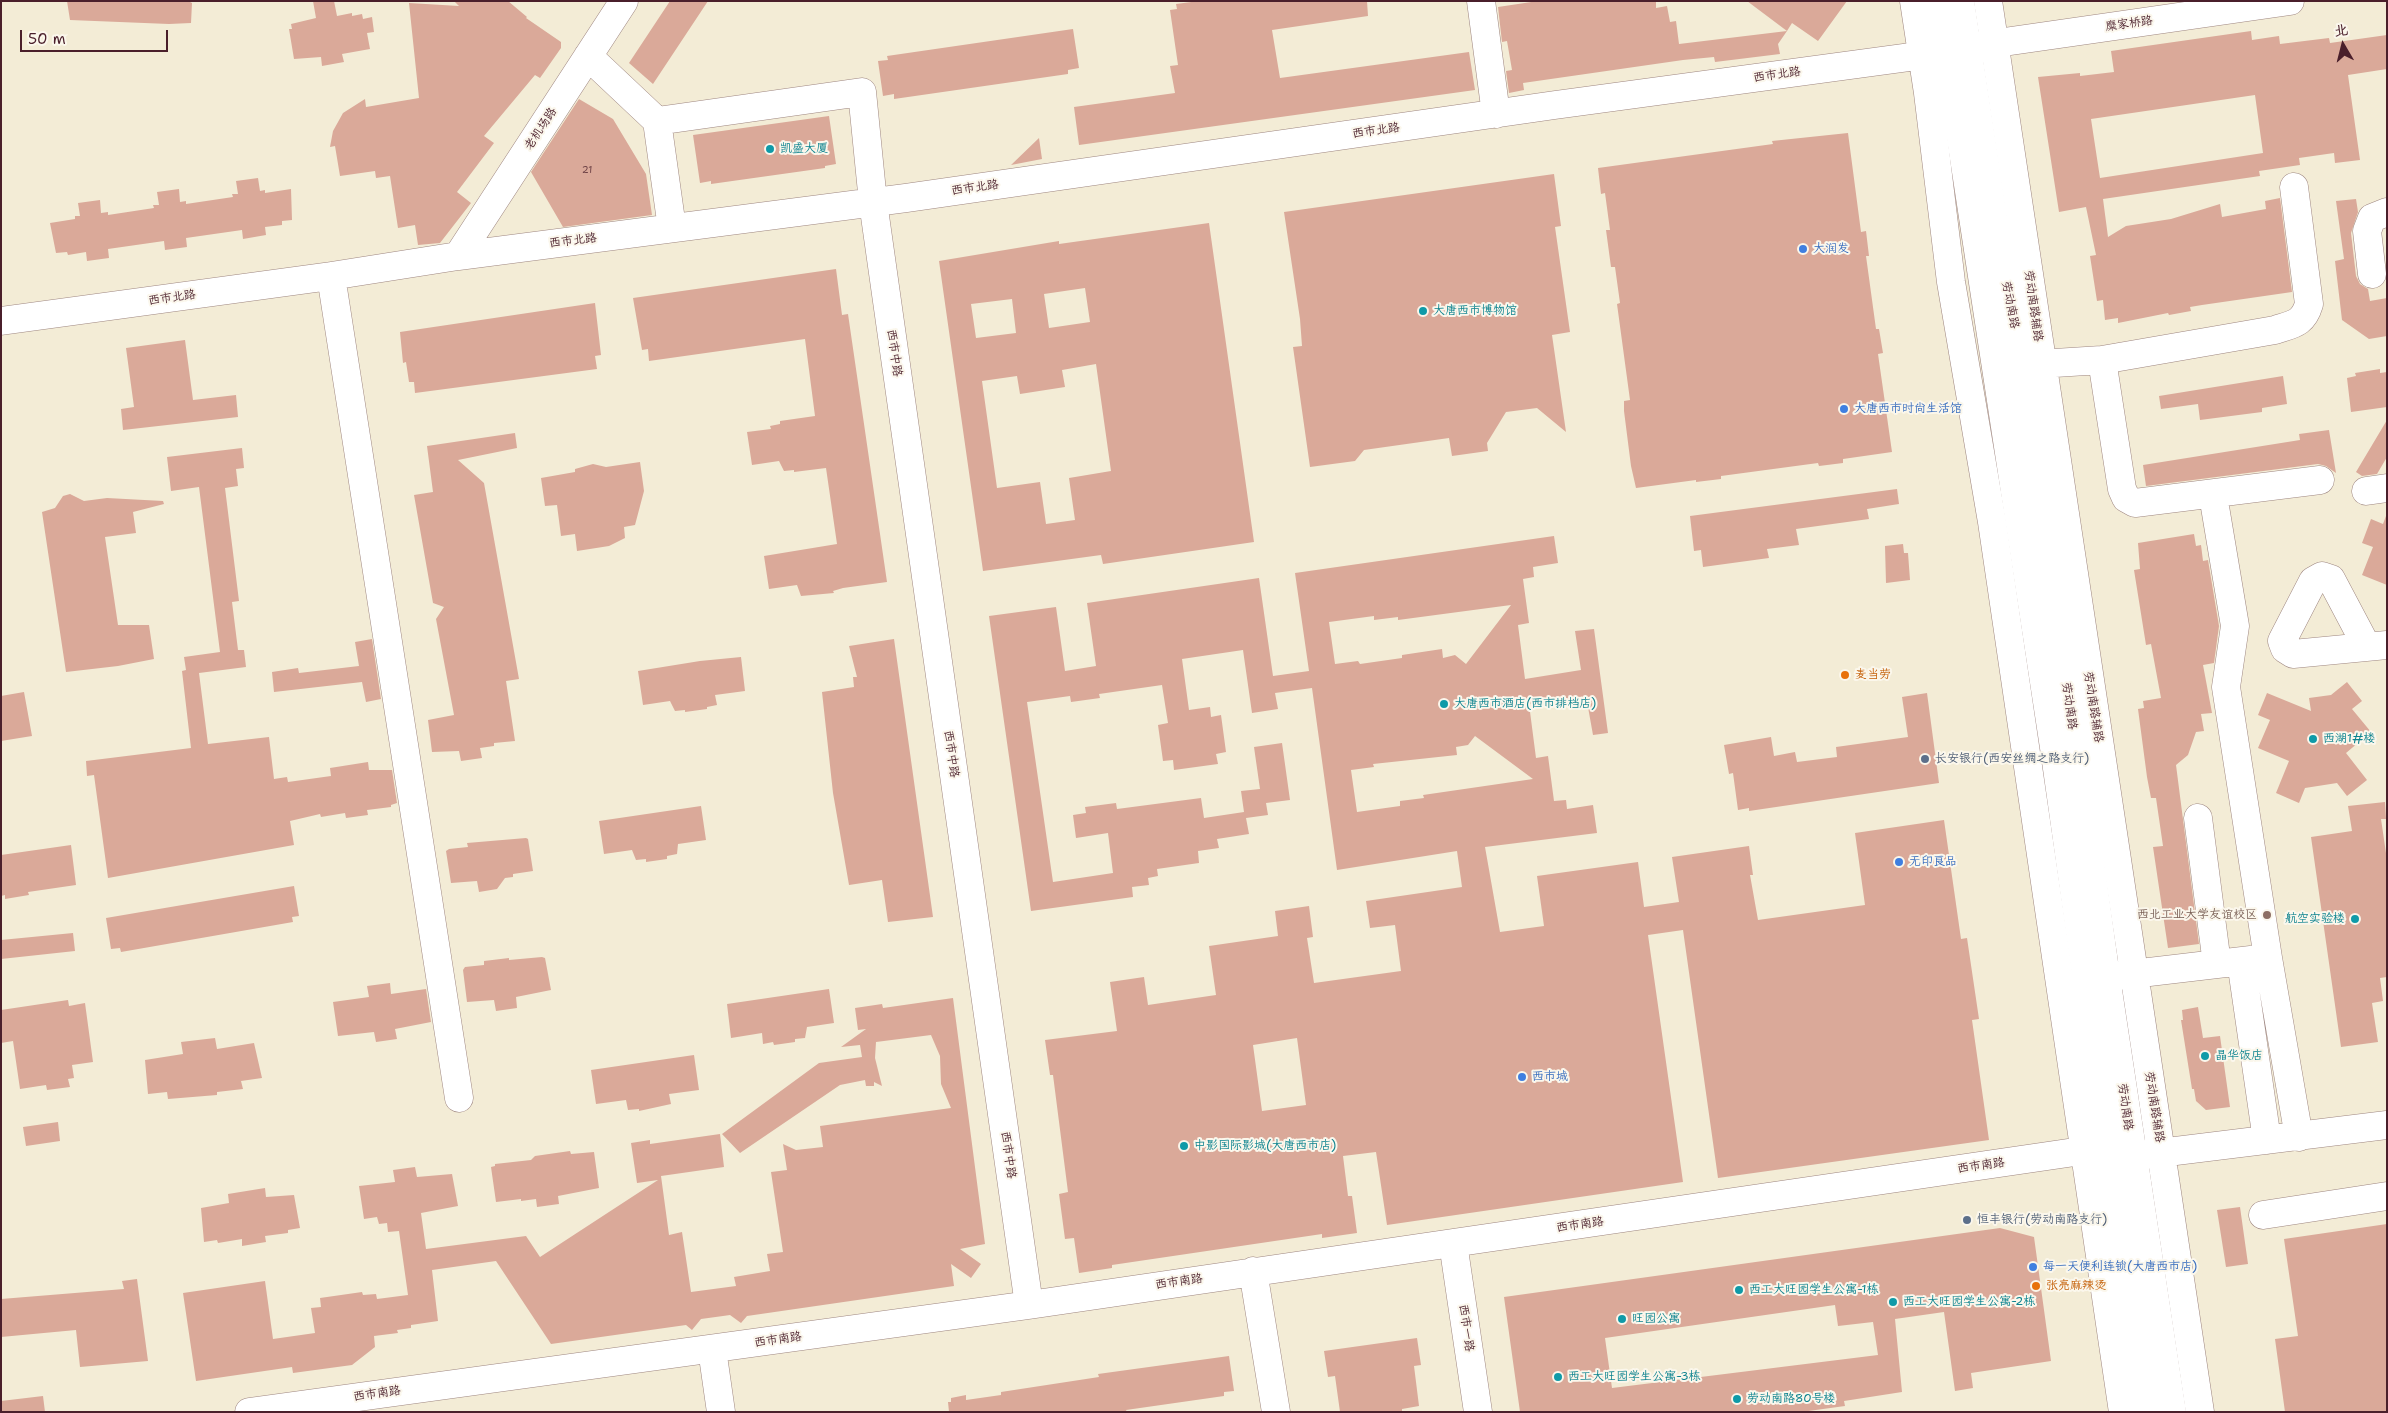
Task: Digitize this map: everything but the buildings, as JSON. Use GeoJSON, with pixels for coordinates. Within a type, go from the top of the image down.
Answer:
{"type":"FeatureCollection","features":[{"type":"Feature","properties":{"kind":"street","name":"老机场路"},"geometry":{"type":"LineString","coordinates":[[458,256],[624,1]]}},
{"type":"Feature","properties":{"kind":"street"},"geometry":{"type":"LineString","coordinates":[[1481,1],[1496,114]]}},
{"type":"Feature","properties":{"kind":"street"},"geometry":{"type":"LineString","coordinates":[[1914,1],[1945,52]]}},
{"type":"Feature","properties":{"kind":"street","name":"劳动南路"},"geometry":{"type":"LineString","coordinates":[[1940,1],[1945,52],[2055,754],[2109,1152],[2147,1412]]}},
{"type":"Feature","properties":{"kind":"street","name":"劳动南路"},"geometry":{"type":"LineString","coordinates":[[1960,1],[1945,52],[1994,222],[2031,364],[2106,977],[2109,1152],[2172,1412]]}},
{"type":"Feature","properties":{"kind":"street","name":"劳动南路辅路"},"geometry":{"type":"LineString","coordinates":[[1988,1],[2031,364],[2134,974],[2200,1412]]}},
{"type":"Feature","properties":{"kind":"street","name":"糜家桥路"},"geometry":{"type":"LineString","coordinates":[[1945,52],[2290,1]]}},
{"type":"Feature","properties":{"kind":"street","name":"西市北路"},"geometry":{"type":"LineString","coordinates":[[1,321],[331,276],[458,256],[873,202],[1945,52]]}},
{"type":"Feature","properties":{"kind":"street"},"geometry":{"type":"LineString","coordinates":[[588,56],[656,121],[672,228]]}},
{"type":"Feature","properties":{"kind":"street","name":"西市中路"},"geometry":{"type":"LineString","coordinates":[[656,121],[862,92],[873,202],[1028,1305]]}},
{"type":"Feature","properties":{"kind":"street"},"geometry":{"type":"LineString","coordinates":[[2031,364],[2102,360],[2275,330],[2296,323],[2305,316],[2309,304],[2294,187]]}},
{"type":"Feature","properties":{"kind":"street"},"geometry":{"type":"LineString","coordinates":[[2372,274],[2367,231],[2372,218],[2387,212]]}},
{"type":"Feature","properties":{"kind":"street"},"geometry":{"type":"LineString","coordinates":[[331,276],[459,1098]]}},
{"type":"Feature","properties":{"kind":"street"},"geometry":{"type":"LineString","coordinates":[[2102,360],[2122,489],[2126,498],[2135,503],[2320,480]]}},
{"type":"Feature","properties":{"kind":"street"},"geometry":{"type":"LineString","coordinates":[[2214,494],[2235,626],[2226,687],[2268,958],[2299,1137]]}},
{"type":"Feature","properties":{"kind":"street"},"geometry":{"type":"LineString","coordinates":[[2198,818],[2267,1140]]}},
{"type":"Feature","properties":{"kind":"street"},"geometry":{"type":"LineString","coordinates":[[2106,977],[2268,958]]}},
{"type":"Feature","properties":{"kind":"street","name":"西市南路"},"geometry":{"type":"LineString","coordinates":[[248,1412],[1028,1305],[1453,1243],[2109,1152],[2161,1153],[2387,1125]]}},
{"type":"Feature","properties":{"kind":"street"},"geometry":{"type":"LineString","coordinates":[[2109,1152],[2123,1412]]}},
{"type":"Feature","properties":{"kind":"street"},"geometry":{"type":"LineString","coordinates":[[2262,1215],[2387,1196]]}},
{"type":"Feature","properties":{"kind":"street","name":"西市一路"},"geometry":{"type":"LineString","coordinates":[[1453,1243],[1478,1412]]}},
{"type":"Feature","properties":{"kind":"street"},"geometry":{"type":"LineString","coordinates":[[1253,1272],[1268,1410]]}},
{"type":"Feature","properties":{"kind":"street"},"geometry":{"type":"LineString","coordinates":[[712,1349],[721,1412]]}},
{"type":"Feature","properties":{"kind":"place","name":"凯盛大厦"},"geometry":{"type":"Point","coordinates":[770,149]}},
{"type":"Feature","properties":{"kind":"place","name":"大润发"},"geometry":{"type":"Point","coordinates":[1803,249]}},
{"type":"Feature","properties":{"kind":"place","name":"大唐西市博物馆"},"geometry":{"type":"Point","coordinates":[1423,311]}},
{"type":"Feature","properties":{"kind":"place","name":"大唐西市时尚生活馆"},"geometry":{"type":"Point","coordinates":[1844,409]}},
{"type":"Feature","properties":{"kind":"place","name":"麦当劳"},"geometry":{"type":"Point","coordinates":[1845,675]}},
{"type":"Feature","properties":{"kind":"place","name":"大唐西市酒店(西市排档店)"},"geometry":{"type":"Point","coordinates":[1444,704]}},
{"type":"Feature","properties":{"kind":"place","name":"西湖1#楼"},"geometry":{"type":"Point","coordinates":[2313,739]}},
{"type":"Feature","properties":{"kind":"place","name":"长安银行(西安丝绸之路支行)"},"geometry":{"type":"Point","coordinates":[1925,759]}},
{"type":"Feature","properties":{"kind":"place","name":"无印良品"},"geometry":{"type":"Point","coordinates":[1899,862]}},
{"type":"Feature","properties":{"kind":"place","name":"西北工业大学友谊校区"},"geometry":{"type":"Point","coordinates":[2267,915]}},
{"type":"Feature","properties":{"kind":"place","name":"航空实验楼"},"geometry":{"type":"Point","coordinates":[2355,919]}},
{"type":"Feature","properties":{"kind":"place","name":"晶华饭店"},"geometry":{"type":"Point","coordinates":[2205,1056]}},
{"type":"Feature","properties":{"kind":"place","name":"西市城"},"geometry":{"type":"Point","coordinates":[1522,1077]}},
{"type":"Feature","properties":{"kind":"place","name":"中影国际影城(大唐西市店)"},"geometry":{"type":"Point","coordinates":[1184,1146]}},
{"type":"Feature","properties":{"kind":"place","name":"恒丰银行(劳动南路支行)"},"geometry":{"type":"Point","coordinates":[1967,1220]}},
{"type":"Feature","properties":{"kind":"place","name":"每一天便利连锁(大唐西市店)"},"geometry":{"type":"Point","coordinates":[2033,1267]}},
{"type":"Feature","properties":{"kind":"place","name":"张亮麻辣烫"},"geometry":{"type":"Point","coordinates":[2036,1286]}},
{"type":"Feature","properties":{"kind":"place","name":"西工大旺园学生公寓-1栋"},"geometry":{"type":"Point","coordinates":[1739,1290]}},
{"type":"Feature","properties":{"kind":"place","name":"西工大旺园学生公寓-2栋"},"geometry":{"type":"Point","coordinates":[1893,1302]}},
{"type":"Feature","properties":{"kind":"place","name":"旺园公寓"},"geometry":{"type":"Point","coordinates":[1622,1319]}},
{"type":"Feature","properties":{"kind":"place","name":"西工大旺园学生公寓-3栋"},"geometry":{"type":"Point","coordinates":[1558,1377]}},
{"type":"Feature","properties":{"kind":"place","name":"劳动南路80号楼"},"geometry":{"type":"Point","coordinates":[1737,1399]}}]}
